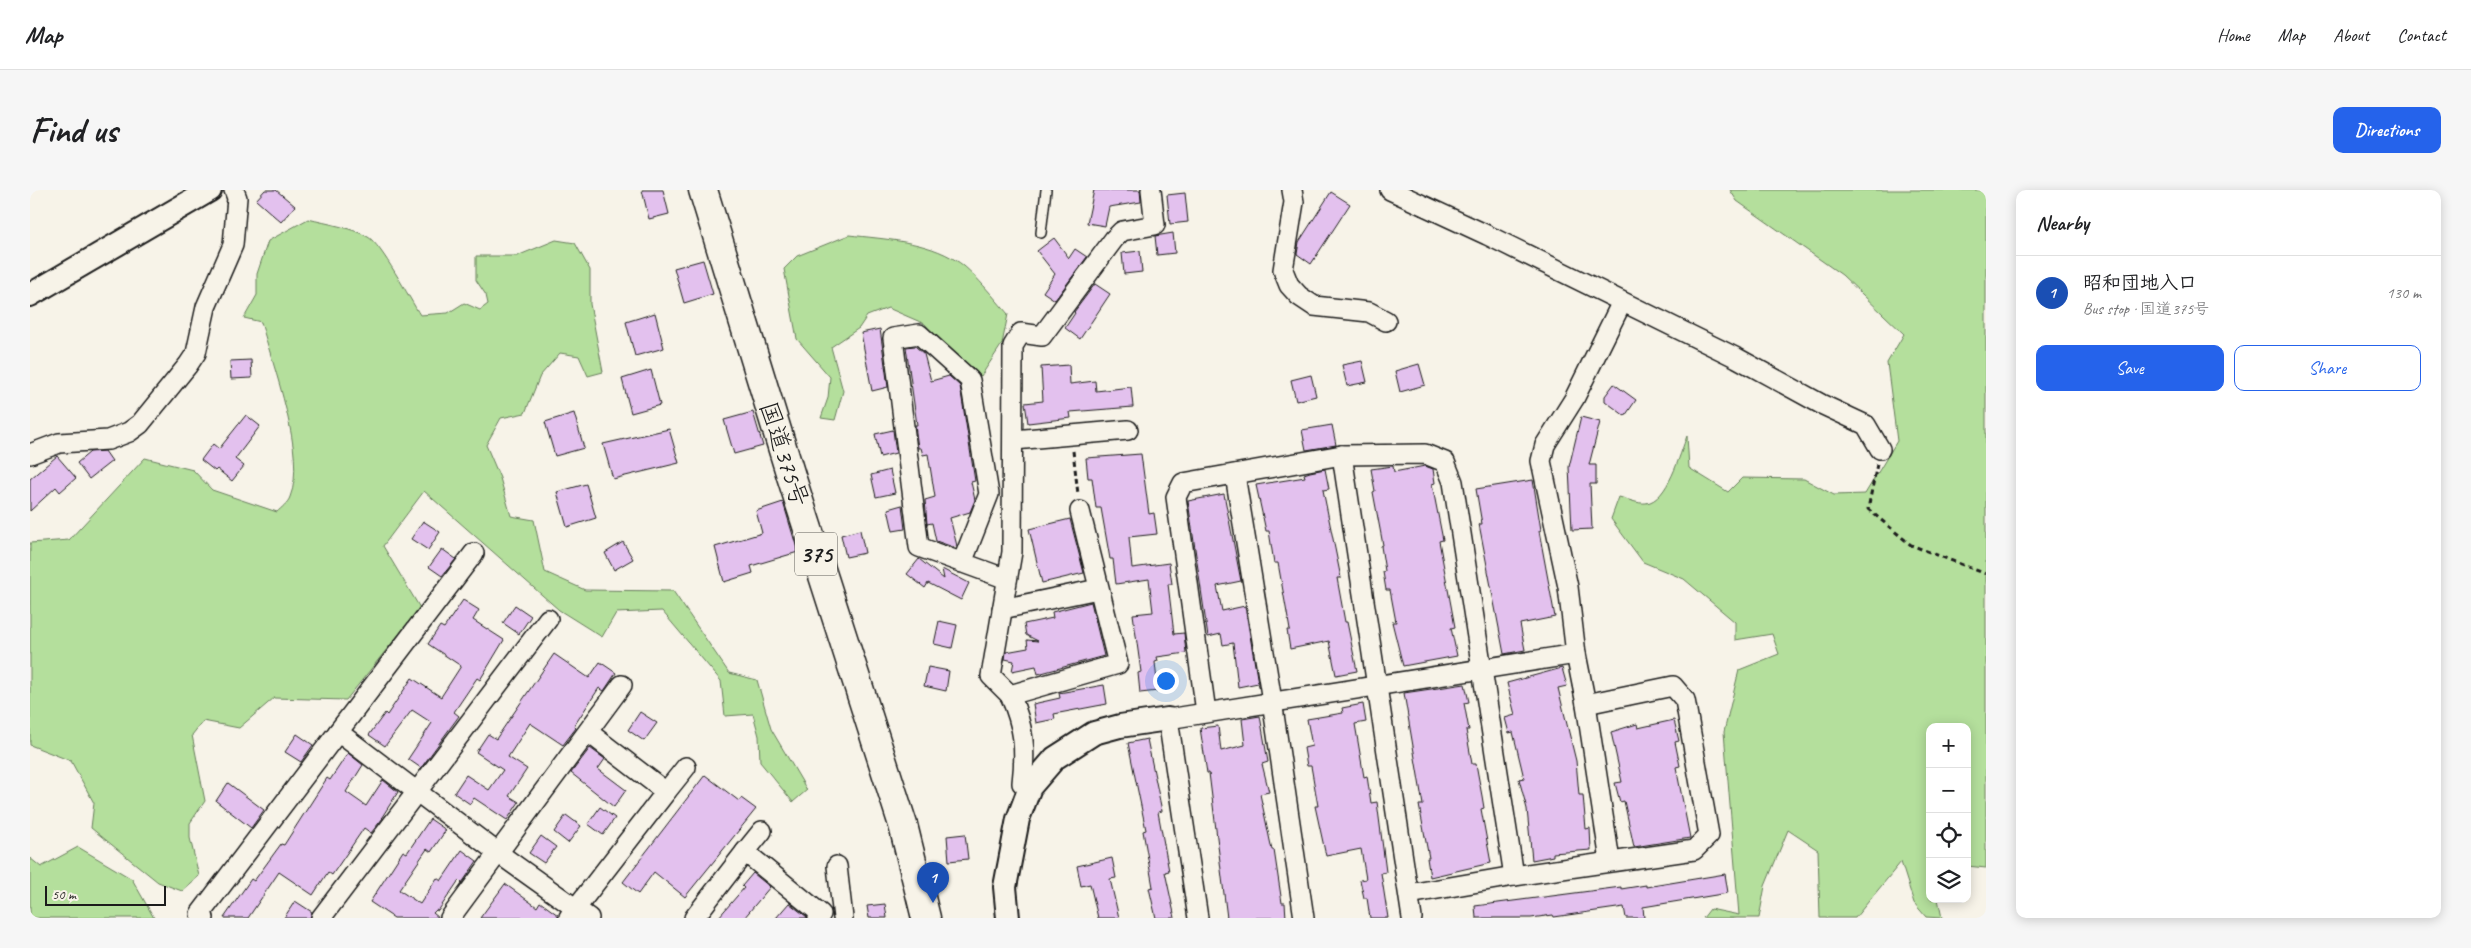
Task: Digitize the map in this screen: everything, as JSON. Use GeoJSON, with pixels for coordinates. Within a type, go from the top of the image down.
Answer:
{"type":"FeatureCollection","features":[{"type":"Feature","properties":{"kind":"highway","name":"国道375号"},"geometry":{"type":"LineString","coordinates":[[703,190],[782,449],[903,825],[926,918]]}},
{"type":"Feature","properties":{"kind":"street"},"geometry":{"type":"LineString","coordinates":[[30,295],[210,190]]}},
{"type":"Feature","properties":{"kind":"street"},"geometry":{"type":"LineString","coordinates":[[30,454],[59,443],[108,440],[129,432],[140,424],[188,365],[196,353],[206,307],[234,245],[237,198],[234,190]]}},
{"type":"Feature","properties":{"kind":"street"},"geometry":{"type":"LineString","coordinates":[[1030,788],[1022,783],[1025,760],[1024,730],[1010,695],[991,676],[1012,552],[1013,346],[1021,333],[1042,336],[1114,239],[1122,231],[1155,225],[1151,190]]}},
{"type":"Feature","properties":{"kind":"street"},"geometry":{"type":"LineString","coordinates":[[1292,190],[1294,202],[1283,270],[1289,285],[1299,296],[1314,306],[1369,312],[1386,321]]}},
{"type":"Feature","properties":{"kind":"street"},"geometry":{"type":"LineString","coordinates":[[1390,190],[1487,235],[1737,358],[1821,404],[1866,425],[1880,449]]}},
{"type":"Feature","properties":{"kind":"street"},"geometry":{"type":"LineString","coordinates":[[1610,861],[1586,704],[1576,654],[1568,587],[1540,461],[1545,445],[1574,399],[1622,302]]}},
{"type":"Feature","properties":{"kind":"street"},"geometry":{"type":"LineString","coordinates":[[962,563],[990,494],[970,380],[918,334],[893,338],[920,547],[962,563],[1007,579]]}},
{"type":"Feature","properties":{"kind":"street"},"geometry":{"type":"LineString","coordinates":[[1014,440],[1128,430]]}},
{"type":"Feature","properties":{"kind":"street"},"geometry":{"type":"LineString","coordinates":[[1206,712],[1176,497],[1182,483],[1342,455],[1425,454],[1445,462],[1453,482],[1514,876]]}},
{"type":"Feature","properties":{"kind":"street"},"geometry":{"type":"LineString","coordinates":[[1342,455],[1412,918]]}},
{"type":"Feature","properties":{"kind":"street"},"geometry":{"type":"LineString","coordinates":[[1235,475],[1272,701],[1304,918]]}},
{"type":"Feature","properties":{"kind":"street"},"geometry":{"type":"LineString","coordinates":[[1010,695],[1118,664],[1080,511]]}},
{"type":"Feature","properties":{"kind":"street"},"geometry":{"type":"LineString","coordinates":[[204,918],[200,914],[474,553]]}},
{"type":"Feature","properties":{"kind":"street"},"geometry":{"type":"LineString","coordinates":[[1002,609],[1098,589]]}},
{"type":"Feature","properties":{"kind":"street"},"geometry":{"type":"LineString","coordinates":[[321,918],[548,619]]}},
{"type":"Feature","properties":{"kind":"street"},"geometry":{"type":"LineString","coordinates":[[1008,918],[1005,887],[1018,819],[1030,788],[1055,758],[1094,733],[1120,726],[1272,701],[1378,687],[1576,654]]}},
{"type":"Feature","properties":{"kind":"street"},"geometry":{"type":"LineString","coordinates":[[450,918],[622,685]]}},
{"type":"Feature","properties":{"kind":"street"},"geometry":{"type":"LineString","coordinates":[[1409,894],[1610,861],[1694,850],[1709,835],[1685,700],[1673,686],[1586,704]]}},
{"type":"Feature","properties":{"kind":"street"},"geometry":{"type":"LineString","coordinates":[[1168,719],[1198,918]]}},
{"type":"Feature","properties":{"kind":"street"},"geometry":{"type":"LineString","coordinates":[[338,732],[578,915],[686,767]]}},
{"type":"Feature","properties":{"kind":"street"},"geometry":{"type":"LineString","coordinates":[[588,732],[666,792]]}},
{"type":"Feature","properties":{"kind":"street"},"geometry":{"type":"LineString","coordinates":[[694,918],[762,831]]}},
{"type":"Feature","properties":{"kind":"street"},"geometry":{"type":"LineString","coordinates":[[745,852],[821,914],[818,918]]}},
{"type":"Feature","properties":{"kind":"street"},"geometry":{"type":"LineString","coordinates":[[837,866],[843,918]]}},
{"type":"Feature","properties":{"kind":"lane"},"geometry":{"type":"LineString","coordinates":[[1041,233],[1046,190]]}},
{"type":"Feature","properties":{"kind":"path"},"geometry":{"type":"LineString","coordinates":[[1071,435],[1080,511]]}},
{"type":"Feature","properties":{"kind":"path"},"geometry":{"type":"LineString","coordinates":[[1880,449],[1868,509],[1912,545],[1986,574]]}},
{"type":"Feature","properties":{"kind":"green space"},"geometry":{"type":"Polygon","coordinates":[[[1730,190],[1986,190],[1986,868],[1971,866],[1971,723],[1926,723],[1926,903],[1939,903],[1942,918],[1926,917],[1914,903],[1901,862],[1855,918],[1820,918],[1818,850],[1788,830],[1765,886],[1759,918],[1703,918],[1710,909],[1739,915],[1724,732],[1739,670],[1779,654],[1772,634],[1735,640],[1735,622],[1684,579],[1643,562],[1611,519],[1619,497],[1646,503],[1654,500],[1661,494],[1677,464],[1687,436],[1689,468],[1728,492],[1742,478],[1804,479],[1834,495],[1865,494],[1897,441],[1887,363],[1904,334],[1842,275],[1737,201],[1730,190]]]}},
{"type":"Feature","properties":{"kind":"green space"},"geometry":{"type":"Polygon","coordinates":[[[308,219],[354,231],[374,242],[388,261],[420,315],[448,313],[464,303],[480,310],[488,304],[486,295],[476,280],[476,256],[517,256],[556,240],[575,243],[590,270],[590,304],[603,372],[588,376],[579,356],[560,353],[540,376],[525,413],[501,418],[486,445],[500,478],[511,516],[534,520],[545,572],[585,590],[673,591],[729,673],[757,680],[771,729],[807,790],[793,802],[760,762],[759,736],[753,714],[725,716],[721,681],[662,611],[616,613],[602,637],[559,610],[424,491],[383,546],[420,608],[346,700],[274,698],[239,728],[203,721],[192,735],[205,801],[190,823],[190,838],[199,876],[182,891],[158,882],[91,828],[94,803],[71,761],[30,745],[30,543],[69,540],[145,458],[193,470],[212,490],[277,512],[286,503],[290,497],[294,480],[294,459],[286,411],[261,322],[244,318],[257,295],[257,274],[268,241],[308,219]]]}},
{"type":"Feature","properties":{"kind":"green space"},"geometry":{"type":"Polygon","coordinates":[[[849,235],[904,242],[932,249],[957,261],[976,278],[1008,314],[1002,344],[981,376],[937,339],[925,324],[888,308],[867,316],[859,328],[831,347],[843,391],[835,420],[821,418],[828,398],[830,377],[797,339],[784,269],[797,256],[849,235]]]}},
{"type":"Feature","properties":{"kind":"green space"},"geometry":{"type":"Polygon","coordinates":[[[78,847],[132,879],[154,918],[30,918],[30,858],[41,867],[78,847]]]}},
{"type":"Feature","properties":{"kind":"building"},"geometry":{"type":"Polygon","coordinates":[[[265,190],[276,190],[295,206],[281,222],[256,200],[265,190]]]}},
{"type":"Feature","properties":{"kind":"building"},"geometry":{"type":"Polygon","coordinates":[[[642,190],[663,190],[669,214],[649,219],[642,190]]]}},
{"type":"Feature","properties":{"kind":"building"},"geometry":{"type":"Polygon","coordinates":[[[1094,190],[1140,190],[1141,202],[1109,207],[1105,226],[1087,223],[1094,190]]]}},
{"type":"Feature","properties":{"kind":"building"},"geometry":{"type":"Polygon","coordinates":[[[1331,192],[1350,204],[1311,264],[1297,254],[1299,242],[1331,192]]]}},
{"type":"Feature","properties":{"kind":"building"},"geometry":{"type":"Polygon","coordinates":[[[1185,193],[1188,222],[1170,224],[1167,195],[1185,193]]]}},
{"type":"Feature","properties":{"kind":"building"},"geometry":{"type":"Polygon","coordinates":[[[1173,233],[1175,253],[1157,255],[1155,236],[1173,233]]]}},
{"type":"Feature","properties":{"kind":"building"},"geometry":{"type":"Polygon","coordinates":[[[1054,238],[1069,258],[1075,249],[1087,257],[1055,300],[1043,292],[1055,274],[1037,251],[1054,238]]]}},
{"type":"Feature","properties":{"kind":"building"},"geometry":{"type":"Polygon","coordinates":[[[1140,251],[1142,272],[1124,274],[1122,253],[1140,251]]]}},
{"type":"Feature","properties":{"kind":"building"},"geometry":{"type":"Polygon","coordinates":[[[703,260],[713,294],[684,303],[674,268],[703,260]]]}},
{"type":"Feature","properties":{"kind":"building"},"geometry":{"type":"Polygon","coordinates":[[[1095,284],[1110,294],[1080,339],[1065,328],[1074,312],[1095,284]]]}},
{"type":"Feature","properties":{"kind":"building"},"geometry":{"type":"Polygon","coordinates":[[[655,313],[664,348],[635,356],[626,322],[655,313]]]}},
{"type":"Feature","properties":{"kind":"building"},"geometry":{"type":"Polygon","coordinates":[[[880,329],[888,387],[872,391],[861,333],[880,329]]]}},
{"type":"Feature","properties":{"kind":"building"},"geometry":{"type":"Polygon","coordinates":[[[915,346],[924,354],[931,381],[949,376],[960,386],[975,481],[971,482],[975,500],[970,512],[950,518],[957,546],[953,547],[936,541],[932,523],[927,524],[925,500],[935,497],[928,454],[923,455],[921,448],[918,448],[915,425],[917,425],[906,347],[915,346]]]}},
{"type":"Feature","properties":{"kind":"building"},"geometry":{"type":"Polygon","coordinates":[[[251,360],[252,378],[231,379],[230,361],[251,360]]]}},
{"type":"Feature","properties":{"kind":"building"},"geometry":{"type":"Polygon","coordinates":[[[1362,361],[1367,382],[1347,386],[1342,365],[1362,361]]]}},
{"type":"Feature","properties":{"kind":"building"},"geometry":{"type":"Polygon","coordinates":[[[1419,364],[1425,385],[1400,392],[1395,371],[1419,364]]]}},
{"type":"Feature","properties":{"kind":"building"},"geometry":{"type":"Polygon","coordinates":[[[1069,365],[1070,384],[1095,381],[1096,391],[1131,387],[1133,407],[1070,412],[1071,418],[1028,423],[1025,403],[1043,401],[1041,367],[1069,365]]]}},
{"type":"Feature","properties":{"kind":"building"},"geometry":{"type":"Polygon","coordinates":[[[651,370],[660,405],[631,413],[622,379],[651,370]]]}},
{"type":"Feature","properties":{"kind":"building"},"geometry":{"type":"Polygon","coordinates":[[[1311,375],[1316,396],[1296,401],[1291,380],[1311,375]]]}},
{"type":"Feature","properties":{"kind":"building"},"geometry":{"type":"Polygon","coordinates":[[[1614,384],[1636,400],[1625,416],[1605,401],[1605,396],[1614,384]]]}},
{"type":"Feature","properties":{"kind":"building"},"geometry":{"type":"Polygon","coordinates":[[[753,412],[763,446],[734,454],[724,420],[753,412]]]}},
{"type":"Feature","properties":{"kind":"building"},"geometry":{"type":"Polygon","coordinates":[[[574,413],[584,448],[555,456],[545,422],[574,413]]]}},
{"type":"Feature","properties":{"kind":"building"},"geometry":{"type":"Polygon","coordinates":[[[246,415],[260,426],[235,459],[244,466],[232,481],[217,469],[215,471],[201,460],[213,444],[219,449],[246,415]]]}},
{"type":"Feature","properties":{"kind":"building"},"geometry":{"type":"Polygon","coordinates":[[[1581,417],[1600,422],[1589,465],[1596,465],[1596,484],[1590,484],[1592,529],[1572,530],[1569,467],[1581,417]]]}},
{"type":"Feature","properties":{"kind":"building"},"geometry":{"type":"Polygon","coordinates":[[[1332,425],[1336,445],[1306,450],[1302,430],[1332,425]]]}},
{"type":"Feature","properties":{"kind":"building"},"geometry":{"type":"Polygon","coordinates":[[[669,429],[679,463],[613,479],[603,444],[669,429]]]}},
{"type":"Feature","properties":{"kind":"building"},"geometry":{"type":"Polygon","coordinates":[[[893,430],[896,453],[880,457],[875,434],[893,430]]]}},
{"type":"Feature","properties":{"kind":"building"},"geometry":{"type":"Polygon","coordinates":[[[105,451],[112,461],[89,479],[77,463],[90,452],[105,451]]]}},
{"type":"Feature","properties":{"kind":"building"},"geometry":{"type":"Polygon","coordinates":[[[1141,454],[1149,514],[1154,513],[1157,534],[1129,537],[1132,568],[1169,563],[1172,584],[1168,584],[1174,634],[1184,633],[1186,653],[1157,657],[1158,661],[1155,662],[1158,691],[1140,693],[1138,673],[1141,672],[1133,614],[1153,612],[1149,579],[1116,584],[1113,559],[1110,559],[1101,508],[1096,508],[1092,478],[1088,478],[1086,458],[1141,454]]]}},
{"type":"Feature","properties":{"kind":"building"},"geometry":{"type":"Polygon","coordinates":[[[57,456],[76,478],[60,492],[56,487],[30,511],[30,479],[57,456]]]}},
{"type":"Feature","properties":{"kind":"building"},"geometry":{"type":"Polygon","coordinates":[[[1393,466],[1394,472],[1425,466],[1433,469],[1435,483],[1432,484],[1443,540],[1439,541],[1455,627],[1451,628],[1457,656],[1403,666],[1392,622],[1396,622],[1390,590],[1386,590],[1383,572],[1385,571],[1381,546],[1383,545],[1373,492],[1375,491],[1371,469],[1393,466]]]}},
{"type":"Feature","properties":{"kind":"building"},"geometry":{"type":"Polygon","coordinates":[[[1325,469],[1329,489],[1323,490],[1341,578],[1337,578],[1345,622],[1347,622],[1357,671],[1336,675],[1329,641],[1290,649],[1287,630],[1290,630],[1278,563],[1274,563],[1269,531],[1266,531],[1256,485],[1305,477],[1304,474],[1325,469]]]}},
{"type":"Feature","properties":{"kind":"building"},"geometry":{"type":"Polygon","coordinates":[[[890,470],[895,493],[876,497],[871,475],[890,470]]]}},
{"type":"Feature","properties":{"kind":"building"},"geometry":{"type":"Polygon","coordinates":[[[1533,480],[1541,530],[1539,531],[1555,617],[1520,624],[1525,650],[1504,654],[1479,524],[1482,524],[1476,489],[1533,480]]]}},
{"type":"Feature","properties":{"kind":"building"},"geometry":{"type":"Polygon","coordinates":[[[586,484],[596,518],[567,527],[557,492],[586,484]]]}},
{"type":"Feature","properties":{"kind":"building"},"geometry":{"type":"Polygon","coordinates":[[[1224,494],[1241,581],[1217,586],[1222,611],[1245,606],[1258,683],[1238,687],[1233,643],[1223,645],[1221,634],[1208,637],[1188,501],[1224,494]]]}},
{"type":"Feature","properties":{"kind":"building"},"geometry":{"type":"Polygon","coordinates":[[[783,502],[798,552],[751,566],[753,573],[724,582],[715,547],[762,533],[756,511],[783,502]]]}},
{"type":"Feature","properties":{"kind":"building"},"geometry":{"type":"Polygon","coordinates":[[[902,505],[905,529],[893,531],[888,509],[902,505]]]}},
{"type":"Feature","properties":{"kind":"building"},"geometry":{"type":"Polygon","coordinates":[[[1070,519],[1084,573],[1042,583],[1029,529],[1070,519]]]}},
{"type":"Feature","properties":{"kind":"building"},"geometry":{"type":"Polygon","coordinates":[[[423,521],[440,532],[428,550],[411,539],[423,521]]]}},
{"type":"Feature","properties":{"kind":"building"},"geometry":{"type":"Polygon","coordinates":[[[860,530],[865,553],[846,557],[841,535],[860,530]]]}},
{"type":"Feature","properties":{"kind":"building"},"geometry":{"type":"Polygon","coordinates":[[[623,542],[633,559],[614,570],[605,553],[623,542]]]}},
{"type":"Feature","properties":{"kind":"building"},"geometry":{"type":"Polygon","coordinates":[[[442,549],[456,559],[442,576],[429,567],[442,549]]]}},
{"type":"Feature","properties":{"kind":"building"},"geometry":{"type":"Polygon","coordinates":[[[919,559],[944,579],[942,569],[969,583],[961,600],[928,583],[925,588],[907,574],[919,559]]]}},
{"type":"Feature","properties":{"kind":"building"},"geometry":{"type":"Polygon","coordinates":[[[463,600],[479,610],[473,620],[504,640],[480,680],[477,678],[454,712],[459,716],[421,768],[408,759],[432,723],[412,710],[385,746],[369,735],[385,713],[387,715],[412,678],[441,697],[461,666],[428,644],[440,626],[444,628],[463,600]]]}},
{"type":"Feature","properties":{"kind":"building"},"geometry":{"type":"Polygon","coordinates":[[[1091,602],[1104,656],[1038,674],[1036,666],[1012,671],[1014,661],[1005,659],[1006,652],[1028,648],[1027,640],[1038,641],[1026,635],[1024,624],[1053,618],[1052,612],[1091,602]]]}},
{"type":"Feature","properties":{"kind":"building"},"geometry":{"type":"Polygon","coordinates":[[[515,605],[531,616],[519,634],[503,623],[515,605]]]}},
{"type":"Feature","properties":{"kind":"building"},"geometry":{"type":"Polygon","coordinates":[[[939,621],[957,625],[952,648],[934,644],[939,621]]]}},
{"type":"Feature","properties":{"kind":"building"},"geometry":{"type":"Polygon","coordinates":[[[554,654],[589,678],[600,662],[616,673],[604,691],[599,688],[574,726],[576,728],[563,745],[530,723],[508,757],[527,769],[509,796],[519,802],[507,820],[474,798],[470,804],[454,793],[466,775],[489,790],[503,770],[476,752],[488,734],[496,739],[554,654]]]}},
{"type":"Feature","properties":{"kind":"building"},"geometry":{"type":"Polygon","coordinates":[[[928,667],[949,671],[946,691],[924,686],[928,667]]]}},
{"type":"Feature","properties":{"kind":"building"},"geometry":{"type":"Polygon","coordinates":[[[1562,668],[1567,686],[1558,688],[1576,761],[1579,795],[1583,795],[1586,829],[1590,828],[1591,850],[1553,853],[1553,856],[1532,860],[1527,809],[1519,779],[1524,778],[1513,732],[1509,733],[1505,718],[1515,715],[1507,683],[1562,668]]]}},
{"type":"Feature","properties":{"kind":"building"},"geometry":{"type":"Polygon","coordinates":[[[1465,684],[1469,702],[1464,703],[1469,730],[1466,730],[1472,764],[1476,764],[1484,808],[1481,809],[1491,863],[1430,877],[1427,858],[1429,858],[1419,805],[1423,805],[1404,693],[1465,684]]]}},
{"type":"Feature","properties":{"kind":"building"},"geometry":{"type":"Polygon","coordinates":[[[1104,685],[1107,704],[1054,714],[1055,719],[1036,723],[1033,704],[1060,698],[1059,693],[1104,685]]]}},
{"type":"Feature","properties":{"kind":"building"},"geometry":{"type":"Polygon","coordinates":[[[1363,704],[1366,722],[1355,724],[1364,777],[1367,776],[1371,803],[1377,802],[1386,872],[1381,873],[1388,918],[1370,918],[1367,898],[1364,898],[1360,880],[1366,879],[1361,849],[1326,856],[1315,806],[1318,806],[1311,766],[1307,766],[1304,748],[1312,746],[1307,719],[1343,713],[1342,708],[1363,704]]]}},
{"type":"Feature","properties":{"kind":"building"},"geometry":{"type":"Polygon","coordinates":[[[640,712],[657,723],[644,741],[628,730],[640,712]]]}},
{"type":"Feature","properties":{"kind":"building"},"geometry":{"type":"Polygon","coordinates":[[[1260,716],[1268,762],[1262,764],[1269,792],[1260,794],[1272,850],[1274,850],[1282,903],[1285,903],[1286,918],[1227,918],[1209,773],[1207,773],[1200,728],[1218,726],[1221,751],[1245,745],[1242,719],[1260,716]]]}},
{"type":"Feature","properties":{"kind":"building"},"geometry":{"type":"Polygon","coordinates":[[[1674,720],[1679,741],[1675,742],[1680,766],[1676,767],[1690,838],[1634,847],[1624,801],[1620,802],[1615,783],[1622,782],[1611,732],[1637,724],[1638,728],[1674,720]]]}},
{"type":"Feature","properties":{"kind":"building"},"geometry":{"type":"Polygon","coordinates":[[[297,734],[313,745],[301,762],[285,752],[297,734]]]}},
{"type":"Feature","properties":{"kind":"building"},"geometry":{"type":"Polygon","coordinates":[[[1147,739],[1162,811],[1158,812],[1169,871],[1165,872],[1175,918],[1156,918],[1149,888],[1153,887],[1143,831],[1146,830],[1128,743],[1147,739]]]}},
{"type":"Feature","properties":{"kind":"building"},"geometry":{"type":"Polygon","coordinates":[[[590,748],[605,759],[598,769],[626,790],[614,807],[571,773],[590,748]]]}},
{"type":"Feature","properties":{"kind":"building"},"geometry":{"type":"Polygon","coordinates":[[[348,753],[363,765],[346,792],[366,806],[383,780],[398,792],[383,818],[371,833],[364,828],[332,875],[328,872],[313,895],[279,872],[248,918],[224,918],[251,879],[254,881],[281,844],[284,845],[327,778],[330,780],[348,753]]]}},
{"type":"Feature","properties":{"kind":"building"},"geometry":{"type":"Polygon","coordinates":[[[705,775],[739,801],[741,798],[756,809],[685,897],[654,872],[638,894],[623,882],[705,775]]]}},
{"type":"Feature","properties":{"kind":"building"},"geometry":{"type":"Polygon","coordinates":[[[228,783],[264,810],[251,828],[216,801],[228,783]]]}},
{"type":"Feature","properties":{"kind":"building"},"geometry":{"type":"Polygon","coordinates":[[[600,807],[615,818],[603,835],[588,824],[600,807]]]}},
{"type":"Feature","properties":{"kind":"building"},"geometry":{"type":"Polygon","coordinates":[[[566,815],[581,826],[568,843],[554,832],[566,815]]]}},
{"type":"Feature","properties":{"kind":"building"},"geometry":{"type":"Polygon","coordinates":[[[430,819],[446,830],[431,852],[427,849],[399,890],[420,904],[437,878],[441,881],[462,850],[477,861],[462,883],[459,880],[438,911],[436,910],[433,913],[439,918],[394,918],[370,902],[403,851],[407,853],[430,819]]]}},
{"type":"Feature","properties":{"kind":"building"},"geometry":{"type":"Polygon","coordinates":[[[965,834],[968,859],[949,861],[947,836],[965,834]]]}},
{"type":"Feature","properties":{"kind":"building"},"geometry":{"type":"Polygon","coordinates":[[[541,836],[556,847],[544,863],[529,853],[541,836]]]}},
{"type":"Feature","properties":{"kind":"building"},"geometry":{"type":"Polygon","coordinates":[[[1112,858],[1116,878],[1110,879],[1119,918],[1098,918],[1090,884],[1081,886],[1077,866],[1112,858]]]}},
{"type":"Feature","properties":{"kind":"building"},"geometry":{"type":"Polygon","coordinates":[[[753,873],[770,887],[744,918],[718,918],[744,888],[742,886],[753,873]]]}},
{"type":"Feature","properties":{"kind":"building"},"geometry":{"type":"Polygon","coordinates":[[[1725,874],[1728,893],[1643,907],[1644,918],[1626,918],[1624,907],[1554,917],[1553,915],[1531,918],[1476,918],[1475,906],[1621,887],[1621,889],[1646,885],[1646,887],[1725,874]]]}},
{"type":"Feature","properties":{"kind":"building"},"geometry":{"type":"Polygon","coordinates":[[[505,884],[537,907],[540,902],[558,915],[558,918],[480,918],[505,884]]]}},
{"type":"Feature","properties":{"kind":"building"},"geometry":{"type":"Polygon","coordinates":[[[295,901],[312,912],[310,918],[284,918],[295,901]]]}},
{"type":"Feature","properties":{"kind":"building"},"geometry":{"type":"Polygon","coordinates":[[[789,903],[807,917],[807,918],[776,918],[789,903]]]}},
{"type":"Feature","properties":{"kind":"building"},"geometry":{"type":"Polygon","coordinates":[[[885,904],[887,918],[869,918],[867,906],[885,904]]]}},
{"type":"Feature","properties":{"kind":"place","name":"昭和団地入口"},"geometry":{"type":"Point","coordinates":[933,903]}}]}
